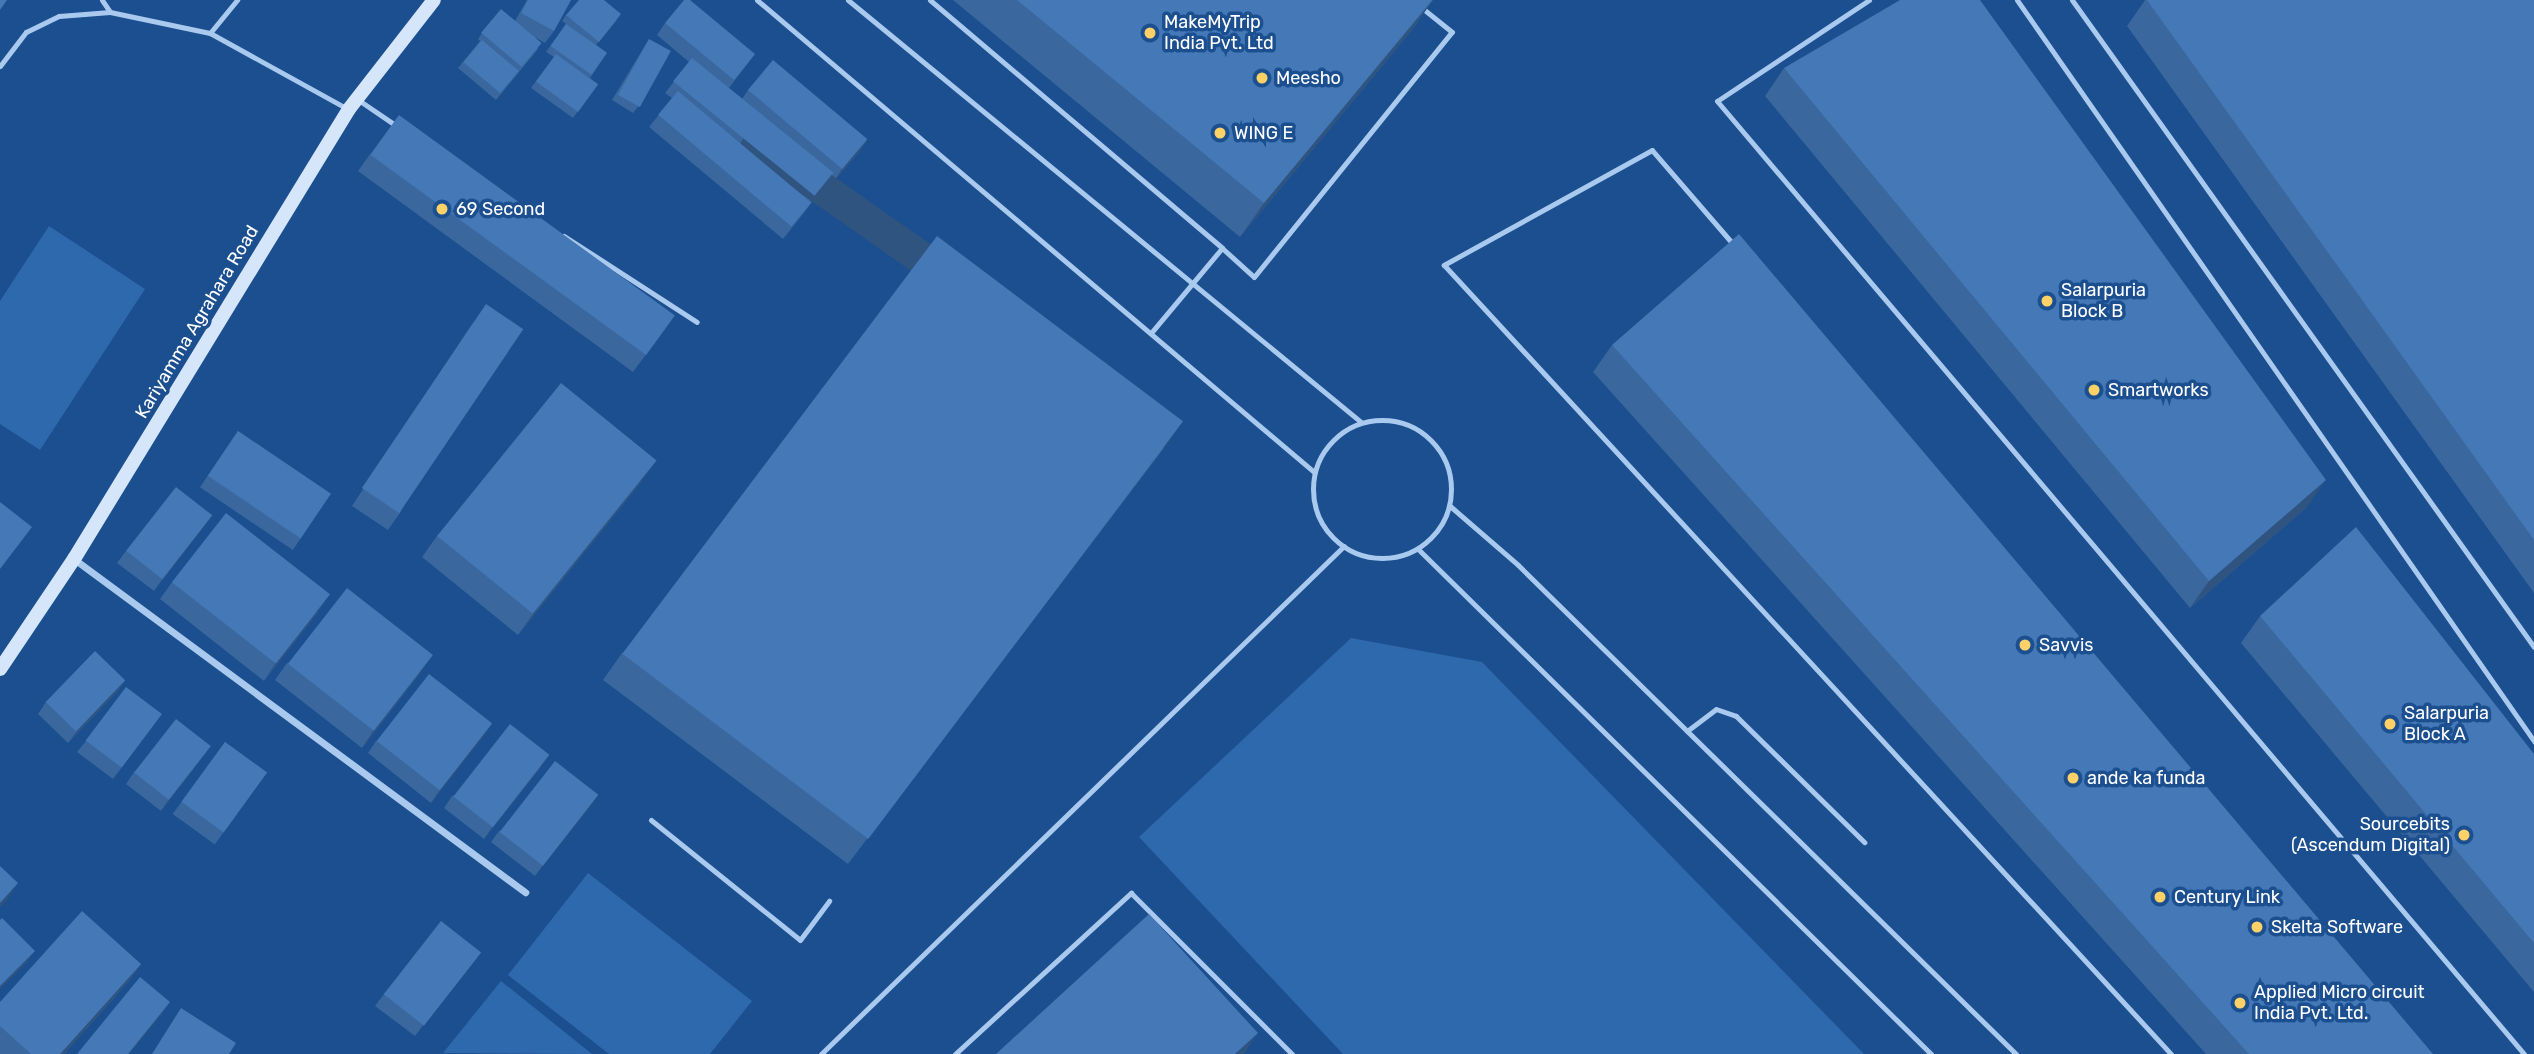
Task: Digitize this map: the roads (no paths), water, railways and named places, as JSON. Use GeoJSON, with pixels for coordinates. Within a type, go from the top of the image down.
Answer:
{"type":"FeatureCollection","features":[{"type":"Feature","properties":{"kind":"street","name":"Kariyamma Agrahara Road"},"geometry":{"type":"LineString","coordinates":[[0,669],[74,559],[353,104],[434,0]]}},
{"type":"Feature","properties":{"kind":"street"},"geometry":{"type":"LineString","coordinates":[[74,559],[524,892]]}},
{"type":"Feature","properties":{"kind":"lane"},"geometry":{"type":"LineString","coordinates":[[102,0],[110,12]]}},
{"type":"Feature","properties":{"kind":"lane"},"geometry":{"type":"LineString","coordinates":[[209,33],[237,0]]}},
{"type":"Feature","properties":{"kind":"lane"},"geometry":{"type":"LineString","coordinates":[[757,0],[1314,472]]}},
{"type":"Feature","properties":{"kind":"lane"},"geometry":{"type":"LineString","coordinates":[[848,0],[1361,422]]}},
{"type":"Feature","properties":{"kind":"lane"},"geometry":{"type":"LineString","coordinates":[[930,0],[1254,276],[1452,32],[1412,0]]}},
{"type":"Feature","properties":{"kind":"lane"},"geometry":{"type":"LineString","coordinates":[[1869,0],[1717,101],[2524,1054]]}},
{"type":"Feature","properties":{"kind":"lane"},"geometry":{"type":"LineString","coordinates":[[2017,0],[2534,741]]}},
{"type":"Feature","properties":{"kind":"lane"},"geometry":{"type":"LineString","coordinates":[[2072,0],[2534,647]]}},
{"type":"Feature","properties":{"kind":"lane"},"geometry":{"type":"LineString","coordinates":[[0,66],[26,32],[48,21],[59,16],[110,12],[209,33],[402,130]]}},
{"type":"Feature","properties":{"kind":"lane"},"geometry":{"type":"LineString","coordinates":[[1742,255],[1652,150],[1444,265],[2171,1054]]}},
{"type":"Feature","properties":{"kind":"lane"},"geometry":{"type":"LineString","coordinates":[[559,233],[696,322]]}},
{"type":"Feature","properties":{"kind":"lane"},"geometry":{"type":"LineString","coordinates":[[1151,332],[1222,248]]}},
{"type":"Feature","properties":{"kind":"lane"},"geometry":{"type":"LineString","coordinates":[[1381,419],[1403,422],[1422,431],[1438,446],[1450,475],[1450,506],[1441,526],[1418,549],[1386,558],[1369,558],[1333,539],[1319,519],[1313,496],[1314,472],[1324,450],[1340,434],[1361,422],[1381,419]]}},
{"type":"Feature","properties":{"kind":"lane"},"geometry":{"type":"LineString","coordinates":[[1450,506],[1518,565],[2016,1054]]}},
{"type":"Feature","properties":{"kind":"lane"},"geometry":{"type":"LineString","coordinates":[[821,1054],[1345,546]]}},
{"type":"Feature","properties":{"kind":"lane"},"geometry":{"type":"LineString","coordinates":[[1418,549],[1931,1054]]}},
{"type":"Feature","properties":{"kind":"lane"},"geometry":{"type":"LineString","coordinates":[[1687,731],[1716,709],[1736,716],[1864,842]]}},
{"type":"Feature","properties":{"kind":"lane"},"geometry":{"type":"LineString","coordinates":[[651,820],[800,940],[829,901]]}},
{"type":"Feature","properties":{"kind":"lane"},"geometry":{"type":"LineString","coordinates":[[955,1054],[1131,893],[1292,1054]]}},
{"type":"Feature","properties":{"kind":"place","name":"MakeMyTrip India Pvt. Ltd"},"geometry":{"type":"Point","coordinates":[1150,33]}},
{"type":"Feature","properties":{"kind":"place","name":"Meesho"},"geometry":{"type":"Point","coordinates":[1262,78]}},
{"type":"Feature","properties":{"kind":"place","name":"WING E"},"geometry":{"type":"Point","coordinates":[1220,133]}},
{"type":"Feature","properties":{"kind":"place","name":"69 Second"},"geometry":{"type":"Point","coordinates":[442,209]}},
{"type":"Feature","properties":{"kind":"place","name":"Salarpuria Block B"},"geometry":{"type":"Point","coordinates":[2047,301]}},
{"type":"Feature","properties":{"kind":"place","name":"Smartworks"},"geometry":{"type":"Point","coordinates":[2094,390]}},
{"type":"Feature","properties":{"kind":"place","name":"Savvis"},"geometry":{"type":"Point","coordinates":[2025,645]}},
{"type":"Feature","properties":{"kind":"place","name":"Salarpuria Block A"},"geometry":{"type":"Point","coordinates":[2390,724]}},
{"type":"Feature","properties":{"kind":"place","name":"ande ka funda"},"geometry":{"type":"Point","coordinates":[2073,778]}},
{"type":"Feature","properties":{"kind":"place","name":"Sourcebits (Ascendum Digital)"},"geometry":{"type":"Point","coordinates":[2464,835]}},
{"type":"Feature","properties":{"kind":"place","name":"Century Link"},"geometry":{"type":"Point","coordinates":[2160,897]}},
{"type":"Feature","properties":{"kind":"place","name":"Skelta Software"},"geometry":{"type":"Point","coordinates":[2257,927]}},
{"type":"Feature","properties":{"kind":"place","name":"Applied Micro circuit India Pvt. Ltd."},"geometry":{"type":"Point","coordinates":[2240,1003]}}]}
